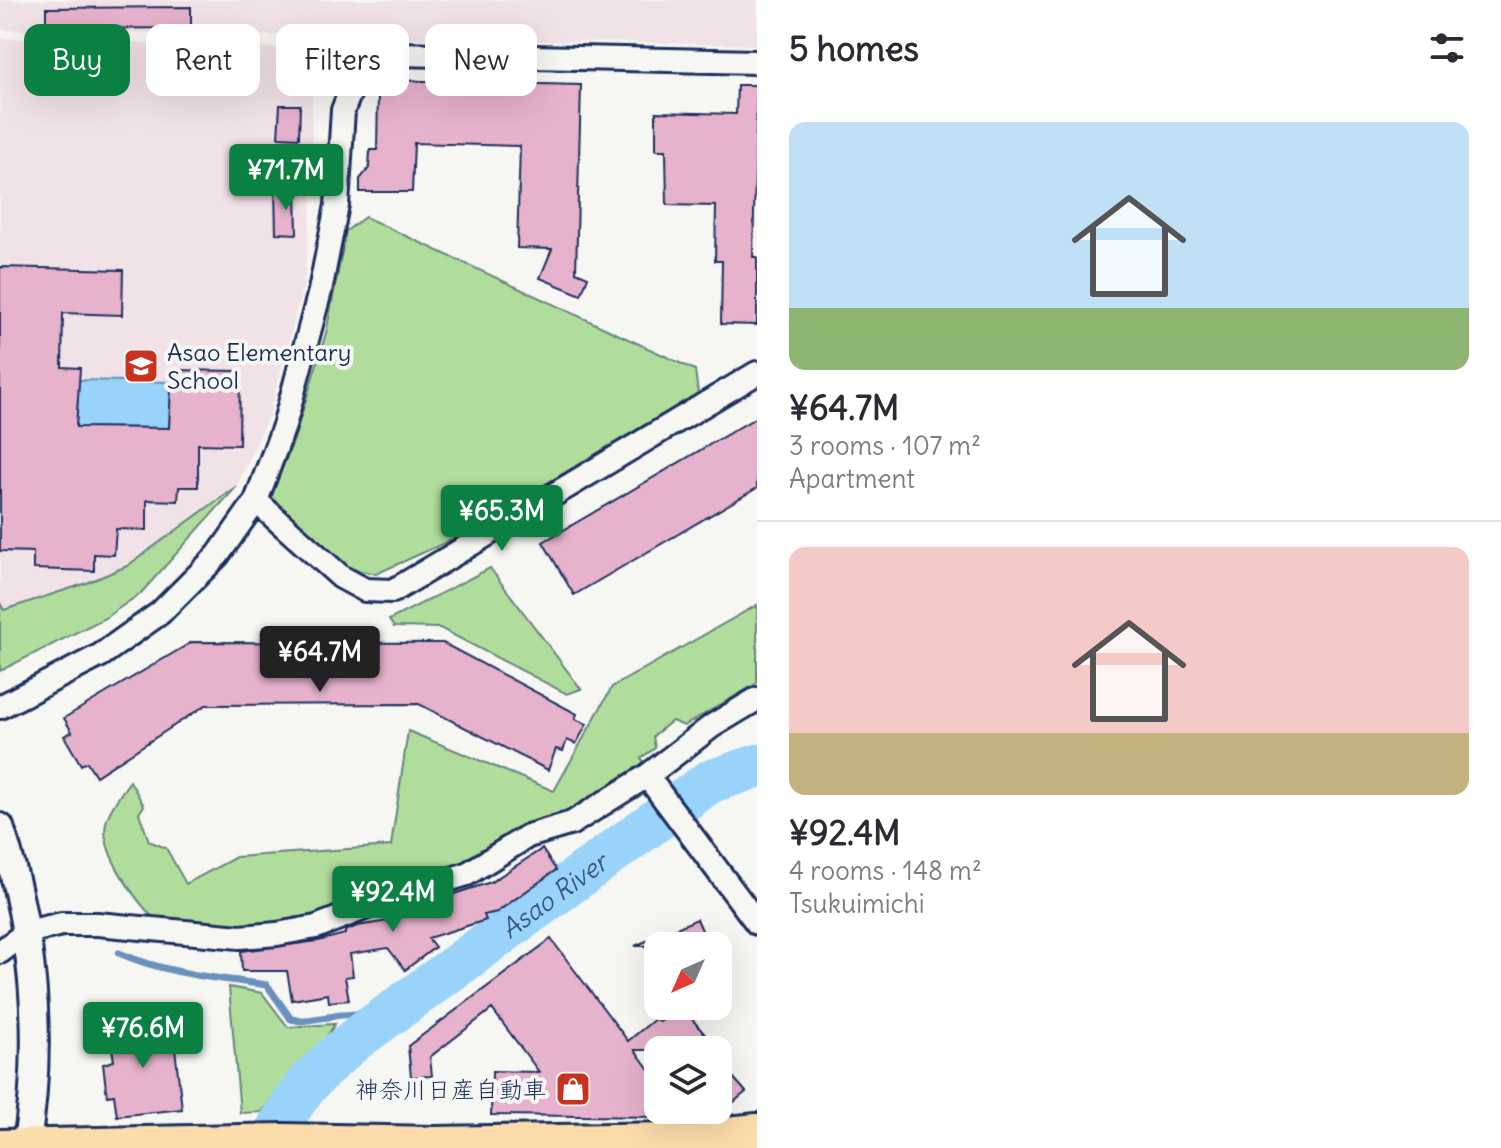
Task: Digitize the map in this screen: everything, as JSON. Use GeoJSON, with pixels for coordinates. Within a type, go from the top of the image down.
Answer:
{"type":"FeatureCollection","features":[{"type":"Feature","properties":{"kind":"main road"},"geometry":{"type":"LineString","coordinates":[[18,1147],[270,1141],[435,1144],[640,1141],[757,1131]]}},
{"type":"Feature","properties":{"kind":"street"},"geometry":{"type":"LineString","coordinates":[[0,707],[101,655],[160,613],[218,555],[256,501],[284,426],[320,291],[337,205],[343,110],[354,82],[375,62],[397,54],[757,62]]}},
{"type":"Feature","properties":{"kind":"street"},"geometry":{"type":"LineString","coordinates":[[256,501],[341,577],[365,590],[393,591],[757,373]]}},
{"type":"Feature","properties":{"kind":"street"},"geometry":{"type":"LineString","coordinates":[[0,952],[27,932],[62,924],[97,924],[240,937],[316,927],[393,897],[467,874],[528,836],[572,823],[647,776],[712,726],[757,699]]}},
{"type":"Feature","properties":{"kind":"street"},"geometry":{"type":"LineString","coordinates":[[647,776],[757,923]]}},
{"type":"Feature","properties":{"kind":"street"},"geometry":{"type":"LineString","coordinates":[[0,827],[27,932],[33,981],[33,1109],[18,1147]]}},
{"type":"Feature","properties":{"kind":"shaded area"},"geometry":{"type":"Polygon","coordinates":[[[0,0],[757,0],[757,45],[537,41],[537,24],[425,24],[425,38],[409,38],[409,24],[276,24],[276,35],[260,35],[260,24],[146,24],[146,33],[130,33],[130,24],[24,24],[24,30],[0,30],[0,0]]]}},
{"type":"Feature","properties":{"kind":"shaded area","name":"Asao Elementary School"},"geometry":{"type":"Polygon","coordinates":[[[0,38],[24,39],[24,96],[130,96],[130,43],[146,43],[146,96],[260,96],[260,47],[276,48],[276,96],[312,96],[312,199],[304,284],[269,415],[237,486],[141,593],[105,618],[0,671],[0,38]]]}},
{"type":"Feature","properties":{"kind":"green space"},"geometry":{"type":"Polygon","coordinates":[[[365,217],[695,370],[698,393],[453,539],[376,574],[349,568],[274,510],[270,497],[294,440],[326,333],[346,231],[365,217]]]}},
{"type":"Feature","properties":{"kind":"green space"},"geometry":{"type":"Polygon","coordinates":[[[237,486],[141,593],[105,618],[0,671],[0,603],[4,610],[87,583],[127,566],[237,486]]]}},
{"type":"Feature","properties":{"kind":"green space"},"geometry":{"type":"Polygon","coordinates":[[[490,568],[581,689],[567,694],[440,628],[394,627],[389,620],[490,568]]]}},
{"type":"Feature","properties":{"kind":"green space"},"geometry":{"type":"Polygon","coordinates":[[[757,605],[757,683],[684,726],[672,721],[653,736],[655,748],[641,758],[646,764],[568,812],[521,829],[481,858],[447,872],[383,889],[381,899],[282,927],[159,924],[140,903],[113,860],[105,831],[107,819],[130,781],[144,806],[139,813],[149,841],[166,848],[186,884],[236,857],[391,846],[408,731],[554,791],[612,687],[757,605]]]}},
{"type":"Feature","properties":{"kind":"green space"},"geometry":{"type":"Polygon","coordinates":[[[229,987],[262,993],[288,1027],[335,1024],[325,1039],[291,1071],[262,1112],[240,1113],[229,987]]]}},
{"type":"Feature","properties":{"kind":"water"},"geometry":{"type":"Polygon","coordinates":[[[79,380],[171,382],[169,428],[76,427],[79,380]]]}},
{"type":"Feature","properties":{"kind":"building"},"geometry":{"type":"Polygon","coordinates":[[[191,7],[191,24],[146,24],[146,28],[130,28],[130,24],[46,24],[46,8],[191,7]]]}},
{"type":"Feature","properties":{"kind":"building"},"geometry":{"type":"Polygon","coordinates":[[[409,81],[425,81],[425,96],[537,96],[537,84],[581,85],[576,272],[588,277],[581,295],[540,278],[552,249],[517,248],[520,146],[414,143],[412,192],[360,192],[360,179],[369,168],[370,150],[377,150],[378,96],[409,96],[409,81]]]}},
{"type":"Feature","properties":{"kind":"building"},"geometry":{"type":"Polygon","coordinates":[[[737,85],[757,85],[753,257],[757,257],[757,325],[721,324],[722,261],[715,261],[716,206],[667,205],[666,150],[656,150],[656,112],[736,114],[737,85]]]}},
{"type":"Feature","properties":{"kind":"building"},"geometry":{"type":"Polygon","coordinates":[[[280,105],[300,105],[299,138],[278,137],[280,105]]]}},
{"type":"Feature","properties":{"kind":"building"},"geometry":{"type":"Polygon","coordinates":[[[275,190],[296,190],[297,234],[276,233],[275,190]]]}},
{"type":"Feature","properties":{"kind":"building"},"geometry":{"type":"Polygon","coordinates":[[[0,267],[123,270],[122,315],[63,313],[62,367],[80,368],[76,427],[169,428],[172,370],[240,371],[239,445],[198,444],[198,487],[179,487],[178,501],[147,500],[147,530],[116,529],[114,555],[94,554],[94,571],[33,569],[33,552],[0,551],[0,267]]]}},
{"type":"Feature","properties":{"kind":"building"},"geometry":{"type":"Polygon","coordinates":[[[757,417],[757,488],[574,595],[543,542],[757,417]]]}},
{"type":"Feature","properties":{"kind":"building"},"geometry":{"type":"Polygon","coordinates":[[[192,642],[443,643],[577,714],[575,719],[587,724],[576,744],[567,740],[563,751],[556,749],[548,770],[419,704],[206,705],[96,776],[87,762],[81,765],[64,736],[72,732],[64,718],[192,642]]]}},
{"type":"Feature","properties":{"kind":"building"},"geometry":{"type":"Polygon","coordinates":[[[542,849],[556,870],[497,912],[484,915],[486,920],[428,938],[435,947],[405,970],[388,948],[350,954],[353,976],[345,977],[349,1000],[329,1002],[328,994],[292,1000],[287,971],[242,971],[241,951],[318,941],[345,934],[345,931],[357,926],[388,921],[386,916],[491,882],[542,849]]]}},
{"type":"Feature","properties":{"kind":"building"},"geometry":{"type":"Polygon","coordinates":[[[697,919],[703,932],[667,932],[697,919]]]}},
{"type":"Feature","properties":{"kind":"building"},"geometry":{"type":"Polygon","coordinates":[[[551,939],[628,1041],[654,1020],[693,1020],[706,1036],[644,1036],[644,1050],[635,1050],[644,1063],[644,1117],[491,1115],[492,1071],[539,1072],[492,1009],[430,1057],[432,1076],[411,1077],[408,1046],[551,939]]]}},
{"type":"Feature","properties":{"kind":"building"},"geometry":{"type":"Polygon","coordinates":[[[172,1022],[182,1109],[117,1116],[114,1095],[107,1096],[103,1064],[114,1061],[109,1029],[172,1022]]]}},
{"type":"Feature","properties":{"kind":"building"},"geometry":{"type":"Polygon","coordinates":[[[732,1076],[746,1092],[732,1104],[732,1076]]]}},
{"type":"Feature","properties":{"kind":"waterway","name":"Asao River"},"geometry":{"type":"LineString","coordinates":[[268,1148],[304,1088],[356,1039],[709,782],[757,766]]}},
{"type":"Feature","properties":{"kind":"waterway"},"geometry":{"type":"LineString","coordinates":[[119,953],[173,971],[267,985],[291,1019],[301,1021],[391,1012]]}},
{"type":"Feature","properties":{"kind":"place","name":"Asao Elementary School"},"geometry":{"type":"Point","coordinates":[141,366]}},
{"type":"Feature","properties":{"kind":"place","name":"神奈川日産自動車"},"geometry":{"type":"Point","coordinates":[573,1089]}}]}
